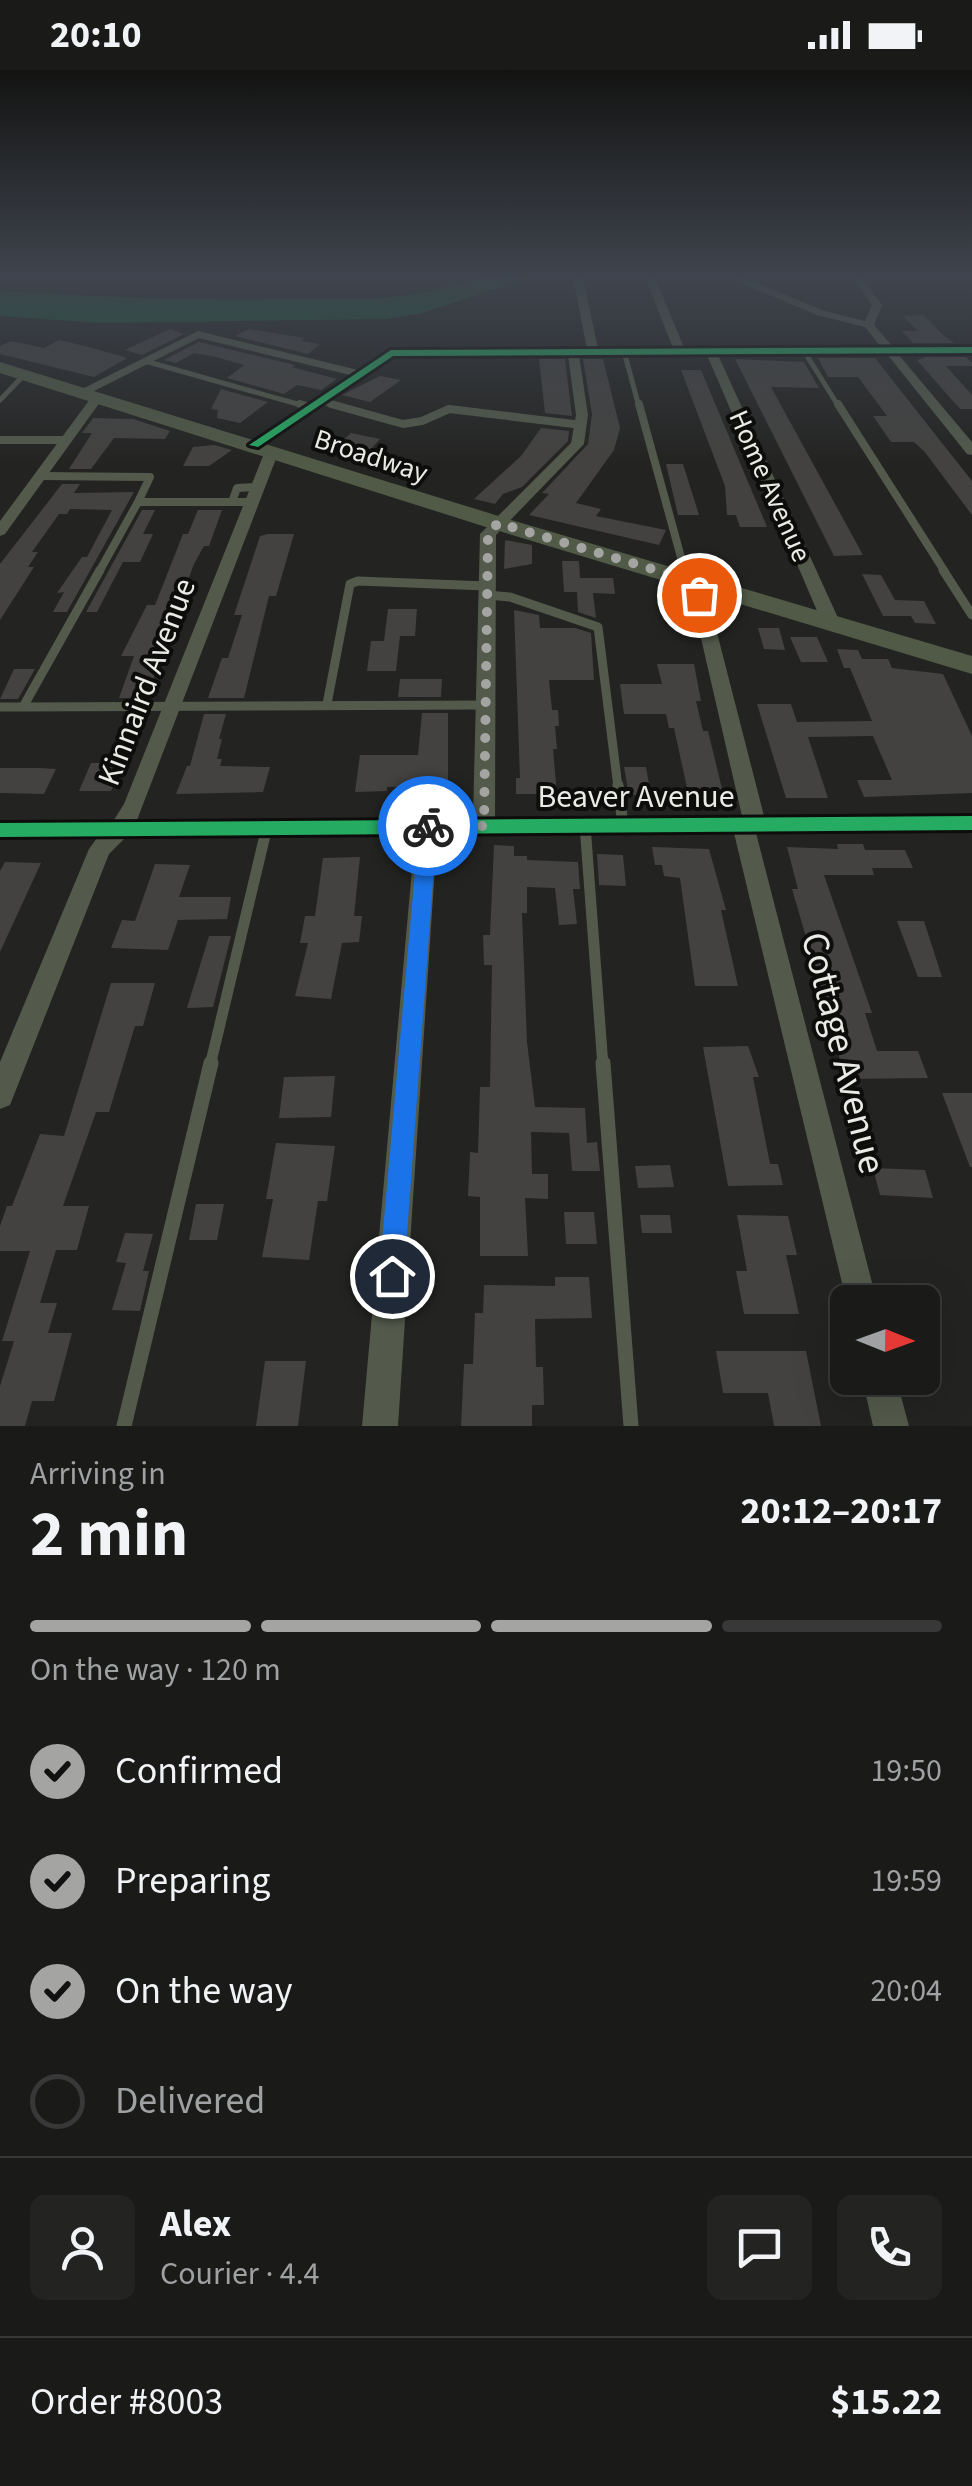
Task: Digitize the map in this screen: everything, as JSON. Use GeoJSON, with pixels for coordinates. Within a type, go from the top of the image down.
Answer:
{"type":"FeatureCollection","features":[{"type":"Feature","properties":{"kind":"main road","name":"Broadway"},"geometry":{"type":"LineString","coordinates":[[0,367],[971,666]]}},
{"type":"Feature","properties":{"kind":"street"},"geometry":{"type":"LineString","coordinates":[[0,531],[67,440],[90,395],[185,340]]}},
{"type":"Feature","properties":{"kind":"street"},"geometry":{"type":"LineString","coordinates":[[223,340],[360,374]]}},
{"type":"Feature","properties":{"kind":"street"},"geometry":{"type":"LineString","coordinates":[[592,340],[594,351]]}},
{"type":"Feature","properties":{"kind":"street"},"geometry":{"type":"LineString","coordinates":[[675,340],[680,352]]}},
{"type":"Feature","properties":{"kind":"street"},"geometry":{"type":"LineString","coordinates":[[881,340],[972,451]]}},
{"type":"Feature","properties":{"kind":"street"},"geometry":{"type":"LineString","coordinates":[[263,448],[315,404],[391,353],[972,350]]}},
{"type":"Feature","properties":{"kind":"street"},"geometry":{"type":"LineString","coordinates":[[484,826],[488,534],[577,444],[582,425],[573,351]]}},
{"type":"Feature","properties":{"kind":"street","name":"Home Avenue"},"geometry":{"type":"LineString","coordinates":[[710,352],[830,620]]}},
{"type":"Feature","properties":{"kind":"street","name":"Kinnaird Avenue"},"geometry":{"type":"LineString","coordinates":[[0,1095],[100,849],[121,828],[134,807],[255,494],[263,448]]}},
{"type":"Feature","properties":{"kind":"street","name":"Cottage Avenue"},"geometry":{"type":"LineString","coordinates":[[692,580],[856,1285]]}},
{"type":"Feature","properties":{"kind":"street","name":"Beaver Avenue"},"geometry":{"type":"LineString","coordinates":[[0,830],[972,823]]}},
{"type":"Feature","properties":{"kind":"street"},"geometry":{"type":"LineString","coordinates":[[380,1426],[427,826]]}},
{"type":"Feature","properties":{"kind":"street"},"geometry":{"type":"LineString","coordinates":[[883,1395],[891,1426]]}},
{"type":"Feature","properties":{"kind":"lane"},"geometry":{"type":"LineString","coordinates":[[624,351],[692,580]]}},
{"type":"Feature","properties":{"kind":"lane"},"geometry":{"type":"LineString","coordinates":[[804,351],[972,615]]}},
{"type":"Feature","properties":{"kind":"lane"},"geometry":{"type":"LineString","coordinates":[[145,360],[403,424],[422,421],[449,409],[582,425]]}},
{"type":"Feature","properties":{"kind":"lane"},"geometry":{"type":"LineString","coordinates":[[0,400],[24,374]]}},
{"type":"Feature","properties":{"kind":"lane"},"geometry":{"type":"LineString","coordinates":[[0,440],[67,440]]}},
{"type":"Feature","properties":{"kind":"lane"},"geometry":{"type":"LineString","coordinates":[[23,707],[150,478],[40,476]]}},
{"type":"Feature","properties":{"kind":"lane"},"geometry":{"type":"LineString","coordinates":[[232,502],[238,488],[255,494]]}},
{"type":"Feature","properties":{"kind":"lane"},"geometry":{"type":"LineString","coordinates":[[143,491],[157,494],[154,502]]}},
{"type":"Feature","properties":{"kind":"lane"},"geometry":{"type":"LineString","coordinates":[[138,502],[232,502],[255,494]]}},
{"type":"Feature","properties":{"kind":"lane"},"geometry":{"type":"LineString","coordinates":[[326,704],[350,584],[358,580],[486,590],[598,627],[624,825]]}},
{"type":"Feature","properties":{"kind":"lane"},"geometry":{"type":"LineString","coordinates":[[0,707],[484,705]]}},
{"type":"Feature","properties":{"kind":"lane"},"geometry":{"type":"LineString","coordinates":[[585,824],[631,1426]]}},
{"type":"Feature","properties":{"kind":"lane"},"geometry":{"type":"LineString","coordinates":[[124,1426],[268,826]]}},
{"type":"Feature","properties":{"kind":"building"},"geometry":{"type":"Polygon","coordinates":[[[60,340],[127,358],[94,377],[0,354],[0,346],[11,341],[44,348],[60,340]]]}},
{"type":"Feature","properties":{"kind":"building"},"geometry":{"type":"Polygon","coordinates":[[[146,340],[171,340],[142,355],[125,350],[146,340]]]}},
{"type":"Feature","properties":{"kind":"building"},"geometry":{"type":"Polygon","coordinates":[[[252,340],[320,344],[308,354],[252,340]]]}},
{"type":"Feature","properties":{"kind":"building"},"geometry":{"type":"Polygon","coordinates":[[[911,340],[954,343],[913,343],[911,340]]]}},
{"type":"Feature","properties":{"kind":"building"},"geometry":{"type":"Polygon","coordinates":[[[199,342],[337,379],[321,390],[297,385],[284,394],[227,378],[244,365],[216,357],[194,353],[176,363],[164,360],[199,342]]]}},
{"type":"Feature","properties":{"kind":"building"},"geometry":{"type":"Polygon","coordinates":[[[966,357],[972,363],[946,366],[972,395],[972,409],[960,409],[917,360],[966,357]]]}},
{"type":"Feature","properties":{"kind":"building"},"geometry":{"type":"Polygon","coordinates":[[[818,358],[875,358],[972,481],[972,515],[924,451],[914,442],[891,442],[873,416],[887,416],[858,377],[828,377],[818,358]]]}},
{"type":"Feature","properties":{"kind":"building"},"geometry":{"type":"Polygon","coordinates":[[[539,359],[565,359],[572,416],[545,413],[539,359]]]}},
{"type":"Feature","properties":{"kind":"building"},"geometry":{"type":"Polygon","coordinates":[[[583,359],[603,359],[620,428],[614,450],[576,503],[601,509],[596,516],[666,530],[659,545],[529,515],[549,494],[542,493],[588,444],[592,414],[583,359]]]}},
{"type":"Feature","properties":{"kind":"building"},"geometry":{"type":"Polygon","coordinates":[[[735,359],[804,362],[819,388],[771,387],[863,555],[834,556],[735,359]]]}},
{"type":"Feature","properties":{"kind":"building"},"geometry":{"type":"Polygon","coordinates":[[[681,370],[701,370],[767,527],[740,527],[736,515],[727,515],[725,486],[681,370]]]}},
{"type":"Feature","properties":{"kind":"building"},"geometry":{"type":"Polygon","coordinates":[[[380,376],[401,380],[370,402],[342,395],[380,376]]]}},
{"type":"Feature","properties":{"kind":"building"},"geometry":{"type":"Polygon","coordinates":[[[221,389],[268,402],[240,423],[217,418],[218,410],[211,409],[221,389]]]}},
{"type":"Feature","properties":{"kind":"building"},"geometry":{"type":"Polygon","coordinates":[[[93,418],[133,419],[170,431],[165,439],[114,438],[91,469],[69,469],[92,433],[82,433],[93,418]]]}},
{"type":"Feature","properties":{"kind":"building"},"geometry":{"type":"Polygon","coordinates":[[[541,428],[569,431],[568,441],[522,487],[503,494],[495,504],[474,499],[521,456],[541,428]]]}},
{"type":"Feature","properties":{"kind":"building"},"geometry":{"type":"Polygon","coordinates":[[[351,433],[380,439],[363,458],[332,450],[351,433]]]}},
{"type":"Feature","properties":{"kind":"building"},"geometry":{"type":"Polygon","coordinates":[[[214,445],[232,450],[209,466],[183,466],[193,447],[214,445]]]}},
{"type":"Feature","properties":{"kind":"building"},"geometry":{"type":"Polygon","coordinates":[[[666,464],[683,464],[699,515],[678,515],[666,464]]]}},
{"type":"Feature","properties":{"kind":"building"},"geometry":{"type":"Polygon","coordinates":[[[62,484],[80,484],[74,493],[134,492],[67,612],[53,612],[64,592],[57,593],[82,557],[87,557],[112,510],[70,509],[67,514],[59,514],[32,552],[38,552],[28,567],[34,567],[0,620],[0,564],[62,484]]]}},
{"type":"Feature","properties":{"kind":"building"},"geometry":{"type":"Polygon","coordinates":[[[142,510],[155,510],[143,534],[153,534],[140,562],[123,562],[97,612],[86,612],[142,510]]]}},
{"type":"Feature","properties":{"kind":"building"},"geometry":{"type":"Polygon","coordinates":[[[198,510],[222,510],[209,546],[204,546],[194,564],[172,623],[178,624],[154,684],[148,698],[119,698],[134,656],[121,656],[147,605],[155,605],[183,534],[188,534],[198,510]]]}},
{"type":"Feature","properties":{"kind":"building"},"geometry":{"type":"Polygon","coordinates":[[[294,534],[276,596],[269,596],[244,698],[208,698],[222,658],[228,658],[242,615],[234,615],[260,536],[294,534]]]}},
{"type":"Feature","properties":{"kind":"building"},"geometry":{"type":"Polygon","coordinates":[[[505,540],[532,545],[532,564],[504,569],[505,540]]]}},
{"type":"Feature","properties":{"kind":"building"},"geometry":{"type":"Polygon","coordinates":[[[562,561],[579,561],[580,578],[613,578],[615,594],[593,593],[596,618],[578,612],[577,592],[564,592],[562,561]]]}},
{"type":"Feature","properties":{"kind":"building"},"geometry":{"type":"Polygon","coordinates":[[[862,574],[881,575],[895,600],[924,601],[936,624],[915,623],[911,616],[883,616],[862,574]]]}},
{"type":"Feature","properties":{"kind":"building"},"geometry":{"type":"Polygon","coordinates":[[[388,609],[417,609],[415,636],[400,636],[396,671],[367,671],[371,641],[384,641],[388,609]]]}},
{"type":"Feature","properties":{"kind":"building"},"geometry":{"type":"Polygon","coordinates":[[[514,610],[539,615],[540,628],[575,628],[591,633],[594,680],[549,680],[552,710],[558,710],[557,749],[553,749],[557,794],[516,794],[516,778],[520,778],[514,610]]]}},
{"type":"Feature","properties":{"kind":"building"},"geometry":{"type":"Polygon","coordinates":[[[758,628],[779,628],[785,650],[764,649],[758,628]]]}},
{"type":"Feature","properties":{"kind":"building"},"geometry":{"type":"Polygon","coordinates":[[[790,637],[817,637],[828,662],[801,662],[790,637]]]}},
{"type":"Feature","properties":{"kind":"building"},"geometry":{"type":"Polygon","coordinates":[[[837,649],[858,650],[862,659],[888,659],[892,668],[943,674],[972,736],[972,793],[864,797],[857,780],[892,780],[873,736],[808,737],[828,798],[786,798],[757,704],[791,704],[797,722],[872,721],[850,668],[844,668],[837,649]]]}},
{"type":"Feature","properties":{"kind":"building"},"geometry":{"type":"Polygon","coordinates":[[[657,664],[694,664],[701,701],[696,701],[703,731],[708,731],[724,797],[689,797],[674,728],[669,728],[666,714],[624,714],[620,684],[662,684],[657,664]]]}},
{"type":"Feature","properties":{"kind":"building"},"geometry":{"type":"Polygon","coordinates":[[[14,669],[35,669],[18,699],[0,699],[14,669]]]}},
{"type":"Feature","properties":{"kind":"building"},"geometry":{"type":"Polygon","coordinates":[[[400,679],[442,679],[441,697],[398,697],[400,679]]]}},
{"type":"Feature","properties":{"kind":"building"},"geometry":{"type":"Polygon","coordinates":[[[422,713],[448,713],[448,786],[355,792],[360,755],[418,755],[422,713]]]}},
{"type":"Feature","properties":{"kind":"building"},"geometry":{"type":"Polygon","coordinates":[[[204,714],[226,714],[219,739],[220,766],[270,767],[263,792],[176,794],[190,766],[204,714]]]}},
{"type":"Feature","properties":{"kind":"building"},"geometry":{"type":"Polygon","coordinates":[[[91,763],[123,763],[111,791],[79,791],[91,763]]]}},
{"type":"Feature","properties":{"kind":"building"},"geometry":{"type":"Polygon","coordinates":[[[624,767],[646,767],[651,795],[629,795],[624,767]]]}},
{"type":"Feature","properties":{"kind":"building"},"geometry":{"type":"Polygon","coordinates":[[[0,768],[56,769],[44,794],[0,793],[0,768]]]}},
{"type":"Feature","properties":{"kind":"building"},"geometry":{"type":"Polygon","coordinates":[[[837,844],[863,844],[865,850],[905,850],[913,868],[872,868],[874,875],[824,875],[872,1013],[865,1013],[877,1051],[918,1051],[928,1078],[845,1079],[836,1045],[831,1045],[822,1016],[829,1016],[792,889],[798,889],[787,847],[838,849],[837,844]]]}},
{"type":"Feature","properties":{"kind":"building"},"geometry":{"type":"Polygon","coordinates":[[[494,845],[514,846],[514,856],[527,856],[527,860],[578,862],[580,889],[573,889],[577,924],[559,925],[555,888],[527,887],[527,913],[522,913],[527,1042],[535,1107],[585,1108],[587,1143],[597,1142],[600,1171],[572,1171],[569,1133],[531,1132],[532,1174],[548,1174],[548,1199],[525,1198],[528,1256],[480,1256],[480,1197],[468,1196],[470,1152],[478,1153],[480,1087],[490,1087],[492,965],[484,965],[483,935],[490,935],[494,845]]]}},
{"type":"Feature","properties":{"kind":"building"},"geometry":{"type":"Polygon","coordinates":[[[652,847],[709,849],[726,910],[721,910],[738,986],[695,986],[680,878],[664,876],[662,865],[655,865],[652,847]]]}},
{"type":"Feature","properties":{"kind":"building"},"geometry":{"type":"Polygon","coordinates":[[[597,854],[623,855],[626,886],[599,885],[597,854]]]}},
{"type":"Feature","properties":{"kind":"building"},"geometry":{"type":"Polygon","coordinates":[[[360,857],[354,916],[362,916],[359,942],[342,943],[331,999],[295,996],[308,943],[300,943],[305,916],[315,916],[323,858],[360,857]]]}},
{"type":"Feature","properties":{"kind":"building"},"geometry":{"type":"Polygon","coordinates":[[[5,862],[41,863],[0,952],[0,871],[5,862]]]}},
{"type":"Feature","properties":{"kind":"building"},"geometry":{"type":"Polygon","coordinates":[[[155,864],[190,865],[179,897],[231,897],[227,919],[178,920],[168,950],[111,948],[122,920],[135,921],[155,864]]]}},
{"type":"Feature","properties":{"kind":"building"},"geometry":{"type":"Polygon","coordinates":[[[897,921],[924,921],[942,977],[918,977],[897,921]]]}},
{"type":"Feature","properties":{"kind":"building"},"geometry":{"type":"Polygon","coordinates":[[[209,936],[231,936],[213,1007],[187,1008],[209,936]]]}},
{"type":"Feature","properties":{"kind":"building"},"geometry":{"type":"Polygon","coordinates":[[[111,983],[155,983],[143,1026],[135,1026],[109,1112],[96,1112],[63,1206],[89,1206],[77,1250],[56,1250],[40,1303],[57,1303],[48,1333],[72,1333],[54,1401],[32,1401],[25,1426],[0,1426],[0,1386],[14,1341],[2,1341],[30,1251],[0,1251],[0,1226],[7,1206],[12,1206],[40,1134],[64,1136],[111,983]]]}},
{"type":"Feature","properties":{"kind":"building"},"geometry":{"type":"Polygon","coordinates":[[[748,1046],[759,1077],[753,1077],[770,1164],[778,1164],[783,1185],[728,1186],[703,1047],[748,1046]]]}},
{"type":"Feature","properties":{"kind":"building"},"geometry":{"type":"Polygon","coordinates":[[[335,1076],[331,1117],[279,1118],[284,1077],[335,1076]]]}},
{"type":"Feature","properties":{"kind":"building"},"geometry":{"type":"Polygon","coordinates":[[[942,1093],[972,1093],[972,1167],[970,1167],[942,1093]]]}},
{"type":"Feature","properties":{"kind":"building"},"geometry":{"type":"Polygon","coordinates":[[[276,1143],[335,1146],[327,1201],[318,1201],[309,1260],[262,1257],[273,1199],[266,1199],[276,1143]]]}},
{"type":"Feature","properties":{"kind":"building"},"geometry":{"type":"Polygon","coordinates":[[[670,1165],[674,1187],[638,1188],[635,1166],[670,1165]]]}},
{"type":"Feature","properties":{"kind":"building"},"geometry":{"type":"Polygon","coordinates":[[[873,1168],[925,1170],[933,1198],[880,1195],[873,1168]]]}},
{"type":"Feature","properties":{"kind":"building"},"geometry":{"type":"Polygon","coordinates":[[[196,1204],[224,1204],[217,1240],[189,1240],[196,1204]]]}},
{"type":"Feature","properties":{"kind":"building"},"geometry":{"type":"Polygon","coordinates":[[[564,1212],[594,1212],[597,1244],[566,1244],[564,1212]]]}},
{"type":"Feature","properties":{"kind":"building"},"geometry":{"type":"Polygon","coordinates":[[[640,1215],[670,1215],[672,1233],[642,1233],[640,1215]]]}},
{"type":"Feature","properties":{"kind":"building"},"geometry":{"type":"Polygon","coordinates":[[[737,1215],[788,1216],[797,1255],[786,1255],[799,1314],[744,1314],[736,1271],[747,1271],[737,1215]]]}},
{"type":"Feature","properties":{"kind":"building"},"geometry":{"type":"Polygon","coordinates":[[[125,1233],[153,1234],[143,1271],[149,1271],[140,1311],[112,1310],[126,1263],[116,1262],[125,1233]]]}},
{"type":"Feature","properties":{"kind":"building"},"geometry":{"type":"Polygon","coordinates":[[[555,1277],[589,1277],[592,1318],[535,1319],[536,1367],[543,1367],[544,1405],[532,1405],[532,1426],[461,1426],[464,1364],[473,1364],[475,1313],[483,1313],[484,1285],[555,1286],[555,1277]]]}},
{"type":"Feature","properties":{"kind":"building"},"geometry":{"type":"Polygon","coordinates":[[[716,1351],[806,1351],[821,1426],[774,1426],[768,1393],[723,1393],[716,1351]]]}},
{"type":"Feature","properties":{"kind":"building"},"geometry":{"type":"Polygon","coordinates":[[[265,1361],[306,1361],[298,1426],[256,1426],[265,1361]]]}},
{"type":"Feature","properties":{"kind":"cycle path"},"geometry":{"type":"LineString","coordinates":[[254,445],[391,353],[972,350]]}},
{"type":"Feature","properties":{"kind":"cycle path"},"geometry":{"type":"LineString","coordinates":[[0,830],[972,823]]}},
{"type":"Feature","properties":{"kind":"way so far"},"geometry":{"type":"LineString","coordinates":[[428,826],[484,826],[488,534],[498,523],[696,582],[699,595]]}},
{"type":"Feature","properties":{"kind":"route"},"geometry":{"type":"LineString","coordinates":[[392,1276],[428,826]]}}]}
